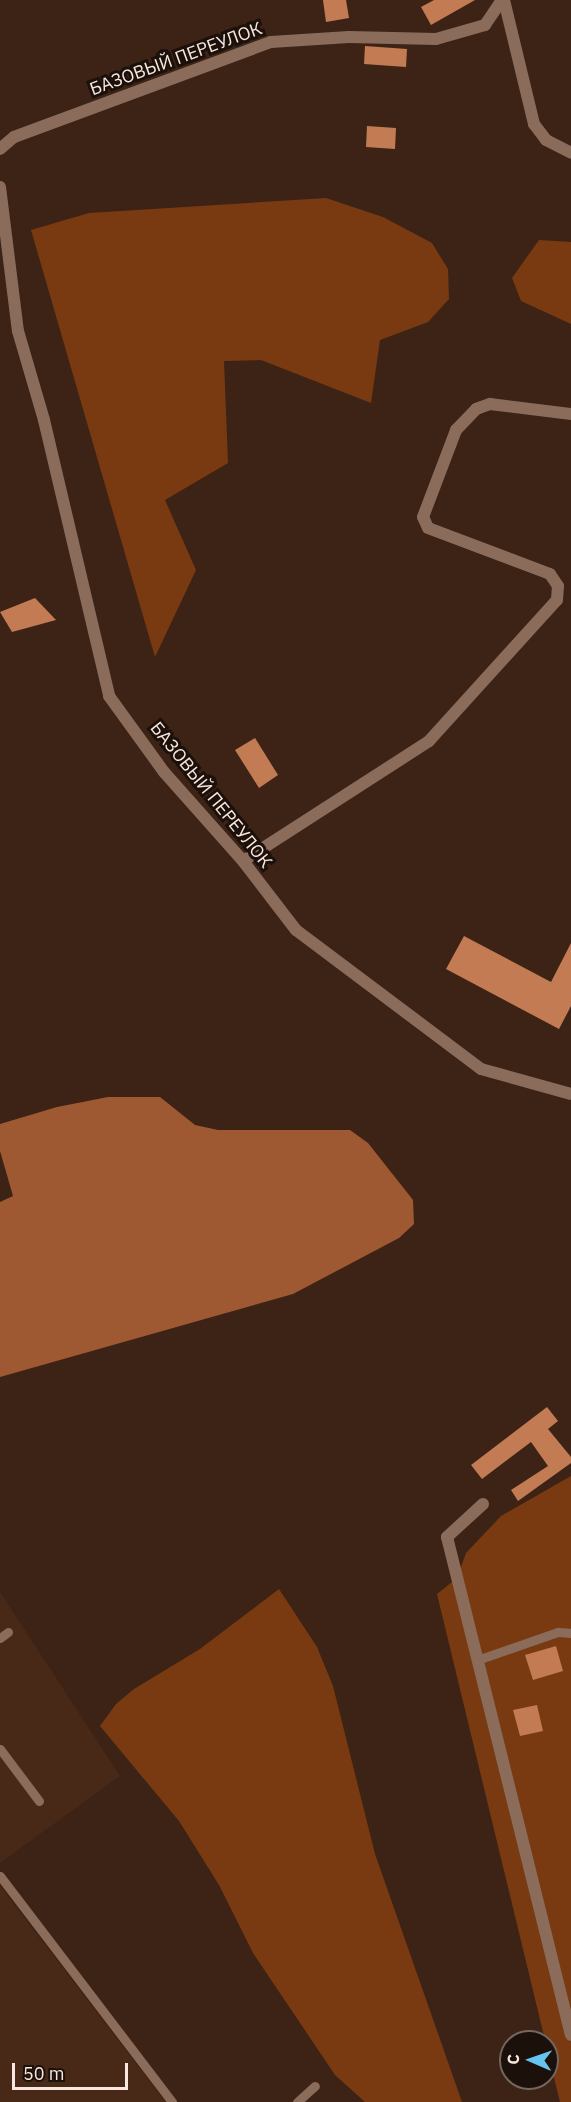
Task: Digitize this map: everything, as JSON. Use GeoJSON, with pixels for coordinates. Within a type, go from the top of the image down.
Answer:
{"type":"FeatureCollection","features":[{"type":"Feature","properties":{"kind":"street","name":"БАЗОВЫЙ ПЕРЕУЛОК"},"geometry":{"type":"LineString","coordinates":[[0,149],[14,136],[271,42],[349,37],[436,39],[485,25],[503,0]]}},
{"type":"Feature","properties":{"kind":"street"},"geometry":{"type":"LineString","coordinates":[[503,0],[534,124],[546,140],[571,153]]}},
{"type":"Feature","properties":{"kind":"street","name":"БАЗОВЫЙ ПЕРЕУЛОК"},"geometry":{"type":"LineString","coordinates":[[0,187],[18,331],[44,420],[109,696],[164,772],[243,861],[296,930],[481,1069],[571,1094]]}},
{"type":"Feature","properties":{"kind":"street"},"geometry":{"type":"LineString","coordinates":[[243,861],[429,741],[557,600],[558,586],[550,574],[428,528],[423,517],[456,430],[476,409],[490,404],[571,414]]}},
{"type":"Feature","properties":{"kind":"street"},"geometry":{"type":"LineString","coordinates":[[483,1504],[447,1537],[571,2035]]}},
{"type":"Feature","properties":{"kind":"lane"},"geometry":{"type":"LineString","coordinates":[[477,1660],[558,1632],[571,1633]]}},
{"type":"Feature","properties":{"kind":"lane"},"geometry":{"type":"LineString","coordinates":[[0,1749],[39,1801]]}},
{"type":"Feature","properties":{"kind":"lane"},"geometry":{"type":"LineString","coordinates":[[0,1876],[172,2102]]}},
{"type":"Feature","properties":{"kind":"lane"},"geometry":{"type":"LineString","coordinates":[[297,2102],[315,2086]]}},
{"type":"Feature","properties":{"kind":"shaded area"},"geometry":{"type":"Polygon","coordinates":[[[326,198],[383,217],[432,243],[448,269],[449,299],[428,322],[380,340],[371,403],[261,360],[224,361],[228,463],[165,500],[196,570],[155,657],[31,230],[89,213],[326,198]]]}},
{"type":"Feature","properties":{"kind":"shaded area"},"geometry":{"type":"Polygon","coordinates":[[[539,240],[571,242],[571,324],[521,301],[512,278],[539,240]]]}},
{"type":"Feature","properties":{"kind":"shaded area"},"geometry":{"type":"Polygon","coordinates":[[[108,1097],[160,1097],[195,1125],[218,1130],[350,1130],[368,1143],[413,1200],[414,1224],[399,1238],[293,1294],[0,1377],[0,1202],[13,1196],[0,1151],[0,1124],[57,1107],[108,1097]]]}},
{"type":"Feature","properties":{"kind":"shaded area"},"geometry":{"type":"Polygon","coordinates":[[[571,1476],[571,2102],[560,2102],[557,2090],[559,2090],[559,2030],[543,2030],[437,1594],[457,1578],[466,1553],[501,1516],[571,1476]]]}},
{"type":"Feature","properties":{"kind":"shaded area"},"geometry":{"type":"Polygon","coordinates":[[[279,1589],[317,1647],[333,1686],[375,1854],[462,2102],[365,2102],[335,2075],[253,1953],[219,1885],[179,1821],[100,1726],[116,1704],[134,1689],[200,1649],[279,1589]]]}},
{"type":"Feature","properties":{"kind":"shaded area"},"geometry":{"type":"Polygon","coordinates":[[[0,1592],[120,1776],[0,1863],[0,1592]]]}},
{"type":"Feature","properties":{"kind":"shaded area"},"geometry":{"type":"Polygon","coordinates":[[[0,1886],[157,2091],[166,2102],[0,2102],[0,1886]]]}},
{"type":"Feature","properties":{"kind":"building"},"geometry":{"type":"Polygon","coordinates":[[[323,0],[346,0],[349,18],[326,22],[323,0]]]}},
{"type":"Feature","properties":{"kind":"building"},"geometry":{"type":"Polygon","coordinates":[[[434,0],[475,0],[431,25],[421,7],[434,0]]]}},
{"type":"Feature","properties":{"kind":"building"},"geometry":{"type":"Polygon","coordinates":[[[365,46],[407,49],[406,67],[364,64],[365,46]]]}},
{"type":"Feature","properties":{"kind":"building"},"geometry":{"type":"Polygon","coordinates":[[[367,126],[396,128],[395,149],[366,147],[367,126]]]}},
{"type":"Feature","properties":{"kind":"building"},"geometry":{"type":"Polygon","coordinates":[[[35,598],[56,620],[12,632],[0,612],[35,598]]]}},
{"type":"Feature","properties":{"kind":"building"},"geometry":{"type":"Polygon","coordinates":[[[255,738],[278,775],[259,788],[235,750],[255,738]]]}},
{"type":"Feature","properties":{"kind":"building"},"geometry":{"type":"Polygon","coordinates":[[[464,936],[551,982],[571,943],[571,1006],[559,1029],[446,969],[464,936]]]}},
{"type":"Feature","properties":{"kind":"building"},"geometry":{"type":"Polygon","coordinates":[[[547,1407],[558,1421],[548,1429],[571,1457],[571,1463],[518,1501],[511,1490],[548,1466],[531,1442],[482,1479],[471,1465],[547,1407]]]}},
{"type":"Feature","properties":{"kind":"building"},"geometry":{"type":"Polygon","coordinates":[[[556,1646],[563,1671],[533,1680],[525,1655],[556,1646]]]}},
{"type":"Feature","properties":{"kind":"building"},"geometry":{"type":"Polygon","coordinates":[[[537,1705],[543,1731],[520,1736],[513,1710],[537,1705]]]}}]}
